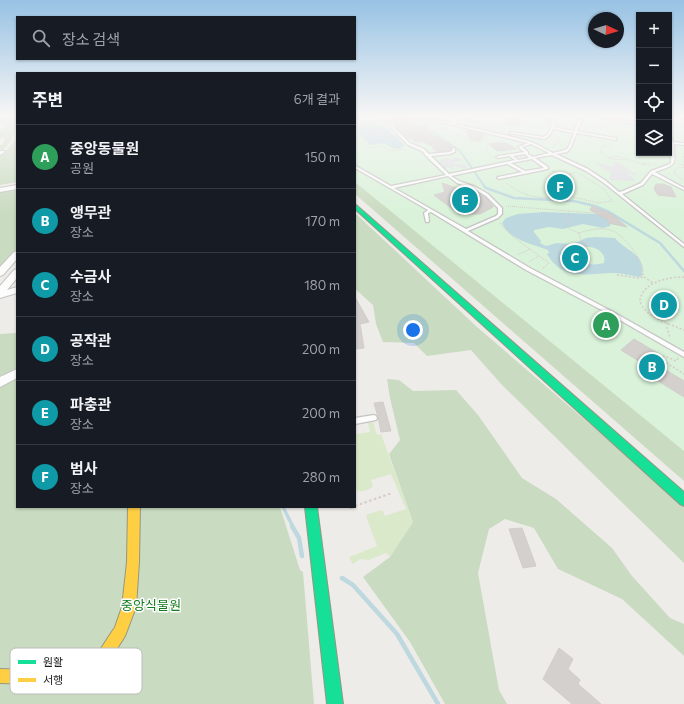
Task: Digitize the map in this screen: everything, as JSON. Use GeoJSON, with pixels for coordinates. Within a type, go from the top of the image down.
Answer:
{"type":"FeatureCollection","features":[{"type":"Feature","properties":{"kind":"street"},"geometry":{"type":"LineString","coordinates":[[0,186],[16,184]]}},
{"type":"Feature","properties":{"kind":"street"},"geometry":{"type":"LineString","coordinates":[[0,190],[16,187]]}},
{"type":"Feature","properties":{"kind":"street"},"geometry":{"type":"LineString","coordinates":[[356,207],[684,500]]}},
{"type":"Feature","properties":{"kind":"street"},"geometry":{"type":"LineString","coordinates":[[0,273],[16,255]]}},
{"type":"Feature","properties":{"kind":"street"},"geometry":{"type":"LineString","coordinates":[[0,292],[16,273]]}},
{"type":"Feature","properties":{"kind":"street"},"geometry":{"type":"LineString","coordinates":[[0,295],[16,290]]}},
{"type":"Feature","properties":{"kind":"street"},"geometry":{"type":"LineString","coordinates":[[0,382],[16,374]]}},
{"type":"Feature","properties":{"kind":"street"},"geometry":{"type":"LineString","coordinates":[[109,648],[120,631],[129,607],[133,562],[134,508]]}},
{"type":"Feature","properties":{"kind":"street"},"geometry":{"type":"LineString","coordinates":[[311,508],[335,704]]}},
{"type":"Feature","properties":{"kind":"street"},"geometry":{"type":"LineString","coordinates":[[0,676],[10,676]]}},
{"type":"Feature","properties":{"kind":"lane"},"geometry":{"type":"LineString","coordinates":[[421,149],[448,175],[458,182],[475,188],[487,195],[498,206],[500,214],[497,218],[465,231]]}},
{"type":"Feature","properties":{"kind":"lane"},"geometry":{"type":"LineString","coordinates":[[427,155],[450,154],[454,151],[454,149]]}},
{"type":"Feature","properties":{"kind":"lane"},"geometry":{"type":"LineString","coordinates":[[522,149],[526,152],[525,154]]}},
{"type":"Feature","properties":{"kind":"lane"},"geometry":{"type":"LineString","coordinates":[[543,149],[587,170],[605,182],[684,246]]}},
{"type":"Feature","properties":{"kind":"lane"},"geometry":{"type":"LineString","coordinates":[[391,187],[533,158],[569,149]]}},
{"type":"Feature","properties":{"kind":"lane"},"geometry":{"type":"LineString","coordinates":[[498,157],[525,154],[547,168],[499,178]]}},
{"type":"Feature","properties":{"kind":"lane"},"geometry":{"type":"LineString","coordinates":[[510,155],[518,161]]}},
{"type":"Feature","properties":{"kind":"lane"},"geometry":{"type":"LineString","coordinates":[[618,193],[642,184],[652,172],[661,167],[671,165],[673,162],[672,156]]}},
{"type":"Feature","properties":{"kind":"lane"},"geometry":{"type":"LineString","coordinates":[[508,163],[524,172]]}},
{"type":"Feature","properties":{"kind":"lane"},"geometry":{"type":"LineString","coordinates":[[356,168],[431,210],[522,266],[613,314],[684,355]]}},
{"type":"Feature","properties":{"kind":"lane"},"geometry":{"type":"LineString","coordinates":[[652,172],[684,188]]}},
{"type":"Feature","properties":{"kind":"lane"},"geometry":{"type":"LineString","coordinates":[[427,221],[426,213],[431,210]]}},
{"type":"Feature","properties":{"kind":"lane"},"geometry":{"type":"LineString","coordinates":[[356,421],[374,418]]}},
{"type":"Feature","properties":{"kind":"path"},"geometry":{"type":"LineString","coordinates":[[386,149],[388,151],[400,149]]}},
{"type":"Feature","properties":{"kind":"path"},"geometry":{"type":"LineString","coordinates":[[487,149],[486,153],[490,156],[498,157]]}},
{"type":"Feature","properties":{"kind":"path"},"geometry":{"type":"LineString","coordinates":[[551,153],[553,149]]}},
{"type":"Feature","properties":{"kind":"path"},"geometry":{"type":"LineString","coordinates":[[601,149],[601,153],[608,158],[627,159]]}},
{"type":"Feature","properties":{"kind":"path"},"geometry":{"type":"LineString","coordinates":[[608,158],[617,156],[642,164],[661,167]]}},
{"type":"Feature","properties":{"kind":"path"},"geometry":{"type":"LineString","coordinates":[[684,156],[682,160],[684,163]]}},
{"type":"Feature","properties":{"kind":"path"},"geometry":{"type":"LineString","coordinates":[[642,164],[652,163],[661,167]]}},
{"type":"Feature","properties":{"kind":"path"},"geometry":{"type":"LineString","coordinates":[[684,167],[677,168],[674,171],[675,174],[684,181]]}},
{"type":"Feature","properties":{"kind":"path"},"geometry":{"type":"LineString","coordinates":[[552,171],[563,176],[587,170]]}},
{"type":"Feature","properties":{"kind":"path"},"geometry":{"type":"LineString","coordinates":[[505,182],[518,191],[531,196],[558,199],[572,197],[599,203],[612,201],[612,198],[606,192],[578,173]]}},
{"type":"Feature","properties":{"kind":"path"},"geometry":{"type":"LineString","coordinates":[[498,206],[593,213]]}},
{"type":"Feature","properties":{"kind":"path"},"geometry":{"type":"LineString","coordinates":[[568,212],[571,220],[565,222],[569,229],[579,233],[594,229],[615,232],[640,258],[645,272],[644,277]]}},
{"type":"Feature","properties":{"kind":"path"},"geometry":{"type":"LineString","coordinates":[[497,218],[504,230],[549,264],[536,273]]}},
{"type":"Feature","properties":{"kind":"path"},"geometry":{"type":"LineString","coordinates":[[579,233],[580,238],[588,247]]}},
{"type":"Feature","properties":{"kind":"path"},"geometry":{"type":"LineString","coordinates":[[510,258],[530,249]]}},
{"type":"Feature","properties":{"kind":"path"},"geometry":{"type":"LineString","coordinates":[[522,266],[540,256]]}},
{"type":"Feature","properties":{"kind":"path"},"geometry":{"type":"LineString","coordinates":[[617,275],[634,278],[644,277],[653,283]]}},
{"type":"Feature","properties":{"kind":"path"},"geometry":{"type":"LineString","coordinates":[[684,277],[669,278],[653,283],[645,290],[640,299],[641,304],[646,311],[684,330]]}},
{"type":"Feature","properties":{"kind":"path"},"geometry":{"type":"LineString","coordinates":[[356,506],[392,493]]}},
{"type":"Feature","properties":{"kind":"green space"},"geometry":{"type":"Polygon","coordinates":[[[8,149],[16,149],[16,182],[0,185],[0,154],[8,149]]]}},
{"type":"Feature","properties":{"kind":"green space"},"geometry":{"type":"Polygon","coordinates":[[[356,149],[636,149],[636,156],[672,156],[672,149],[684,149],[684,451],[356,183],[356,149]]]}},
{"type":"Feature","properties":{"kind":"green space"},"geometry":{"type":"Polygon","coordinates":[[[356,182],[684,405],[684,481],[356,195],[356,182]]]}},
{"type":"Feature","properties":{"kind":"green space"},"geometry":{"type":"Polygon","coordinates":[[[16,190],[16,253],[0,271],[0,191],[16,190]]]}},
{"type":"Feature","properties":{"kind":"green space"},"geometry":{"type":"Polygon","coordinates":[[[356,214],[477,327],[619,449],[684,508],[684,563],[502,385],[471,350],[427,356],[414,343],[383,342],[376,324],[373,305],[356,290],[356,214]]]}},
{"type":"Feature","properties":{"kind":"green space"},"geometry":{"type":"Polygon","coordinates":[[[0,334],[16,334],[16,372],[0,380],[0,334]]]}},
{"type":"Feature","properties":{"kind":"green space"},"geometry":{"type":"Polygon","coordinates":[[[16,376],[16,508],[131,508],[126,606],[101,648],[10,648],[10,668],[0,669],[0,384],[16,376]]]}},
{"type":"Feature","properties":{"kind":"green space"},"geometry":{"type":"Polygon","coordinates":[[[387,379],[399,380],[413,391],[456,390],[478,415],[522,478],[556,499],[612,548],[632,576],[670,618],[684,624],[684,656],[622,599],[558,569],[534,528],[505,519],[489,529],[478,573],[499,690],[507,704],[445,704],[410,642],[363,577],[390,557],[413,522],[389,454],[400,440],[387,379]]]}},
{"type":"Feature","properties":{"kind":"green space"},"geometry":{"type":"Polygon","coordinates":[[[373,422],[377,435],[381,434],[413,522],[390,557],[386,553],[369,560],[360,559],[353,564],[349,557],[377,546],[366,516],[382,510],[385,516],[406,509],[391,474],[371,480],[373,486],[370,489],[357,491],[356,434],[370,432],[368,423],[373,422]]]}},
{"type":"Feature","properties":{"kind":"green space","name":"중앙식물원"},"geometry":{"type":"Polygon","coordinates":[[[137,508],[280,508],[300,570],[303,572],[314,704],[0,704],[0,682],[10,683],[10,694],[142,694],[142,648],[104,648],[122,634],[137,508]]]}},
{"type":"Feature","properties":{"kind":"shaded area"},"geometry":{"type":"Polygon","coordinates":[[[455,157],[463,159],[462,161],[455,162],[455,164],[465,165],[467,167],[464,169],[454,166],[452,168],[454,169],[452,170],[450,168],[442,167],[443,165],[438,162],[442,159],[448,158],[451,160],[455,157]]]}},
{"type":"Feature","properties":{"kind":"shaded area"},"geometry":{"type":"Polygon","coordinates":[[[616,161],[626,167],[629,171],[636,173],[635,176],[630,173],[628,174],[636,181],[611,180],[609,178],[612,174],[596,164],[604,164],[613,167],[615,165],[613,163],[616,161]]]}},
{"type":"Feature","properties":{"kind":"water"},"geometry":{"type":"Polygon","coordinates":[[[543,212],[596,214],[603,216],[611,222],[610,226],[603,228],[583,224],[563,229],[549,227],[534,230],[534,232],[541,241],[540,243],[546,246],[557,243],[573,244],[586,238],[615,238],[638,257],[641,262],[642,276],[639,277],[621,273],[576,274],[560,269],[553,263],[547,254],[549,253],[548,250],[516,238],[506,229],[502,223],[506,218],[518,214],[543,212]],[[584,247],[575,254],[568,256],[568,258],[575,262],[585,264],[604,263],[604,256],[599,250],[584,247]]]}},
{"type":"Feature","properties":{"kind":"building"},"geometry":{"type":"Polygon","coordinates":[[[433,149],[451,149],[438,152],[433,149]]]}},
{"type":"Feature","properties":{"kind":"building"},"geometry":{"type":"Polygon","coordinates":[[[495,149],[516,149],[497,151],[495,149]]]}},
{"type":"Feature","properties":{"kind":"building"},"geometry":{"type":"Polygon","coordinates":[[[442,183],[457,188],[473,190],[486,198],[493,207],[480,214],[459,214],[434,195],[445,192],[442,183]]]}},
{"type":"Feature","properties":{"kind":"building"},"geometry":{"type":"Polygon","coordinates":[[[656,184],[663,184],[671,187],[676,197],[658,195],[654,189],[656,184]]]}},
{"type":"Feature","properties":{"kind":"building"},"geometry":{"type":"Polygon","coordinates":[[[592,206],[613,215],[627,227],[608,223],[608,220],[590,210],[592,206]]]}},
{"type":"Feature","properties":{"kind":"building"},"geometry":{"type":"Polygon","coordinates":[[[356,299],[369,322],[360,324],[364,348],[356,349],[356,299]]]}},
{"type":"Feature","properties":{"kind":"building"},"geometry":{"type":"Polygon","coordinates":[[[634,339],[659,354],[651,361],[684,381],[684,397],[642,371],[645,369],[640,366],[642,363],[621,350],[634,339]]]}},
{"type":"Feature","properties":{"kind":"building"},"geometry":{"type":"Polygon","coordinates":[[[383,402],[391,431],[381,432],[374,403],[383,402]]]}},
{"type":"Feature","properties":{"kind":"building"},"geometry":{"type":"Polygon","coordinates":[[[522,528],[536,566],[523,568],[509,529],[522,528]]]}},
{"type":"Feature","properties":{"kind":"building"},"geometry":{"type":"Polygon","coordinates":[[[559,648],[573,659],[568,669],[580,680],[578,684],[601,704],[572,704],[543,679],[559,648]]]}},
{"type":"Feature","properties":{"kind":"waterway"},"geometry":{"type":"LineString","coordinates":[[457,149],[460,151],[485,187]]}},
{"type":"Feature","properties":{"kind":"waterway"},"geometry":{"type":"LineString","coordinates":[[485,187],[514,198],[574,201],[595,206],[609,212],[660,243],[684,271]]}},
{"type":"Feature","properties":{"kind":"waterway"},"geometry":{"type":"LineString","coordinates":[[284,508],[293,527]]}},
{"type":"Feature","properties":{"kind":"waterway"},"geometry":{"type":"LineString","coordinates":[[292,526],[299,538],[302,556]]}},
{"type":"Feature","properties":{"kind":"waterway"},"geometry":{"type":"LineString","coordinates":[[342,578],[353,585],[397,634],[438,704]]}},
{"type":"Feature","properties":{"kind":"traffic: fast"},"geometry":{"type":"LineString","coordinates":[[356,207],[684,500]]}},
{"type":"Feature","properties":{"kind":"traffic: fast"},"geometry":{"type":"LineString","coordinates":[[311,508],[335,704]]}},
{"type":"Feature","properties":{"kind":"traffic: slow"},"geometry":{"type":"LineString","coordinates":[[109,648],[120,631],[129,607],[133,562],[134,508]]}},
{"type":"Feature","properties":{"kind":"traffic: slow"},"geometry":{"type":"LineString","coordinates":[[0,676],[10,676]]}},
{"type":"Feature","properties":{"kind":"place","name":"범사"},"geometry":{"type":"Point","coordinates":[560,187]}},
{"type":"Feature","properties":{"kind":"place","name":"파충관"},"geometry":{"type":"Point","coordinates":[465,200]}},
{"type":"Feature","properties":{"kind":"place","name":"수금사"},"geometry":{"type":"Point","coordinates":[575,258]}},
{"type":"Feature","properties":{"kind":"place","name":"공작관"},"geometry":{"type":"Point","coordinates":[664,305]}},
{"type":"Feature","properties":{"kind":"place","name":"중앙동물원"},"geometry":{"type":"Point","coordinates":[606,325]}},
{"type":"Feature","properties":{"kind":"place","name":"앵무관"},"geometry":{"type":"Point","coordinates":[652,367]}}]}
